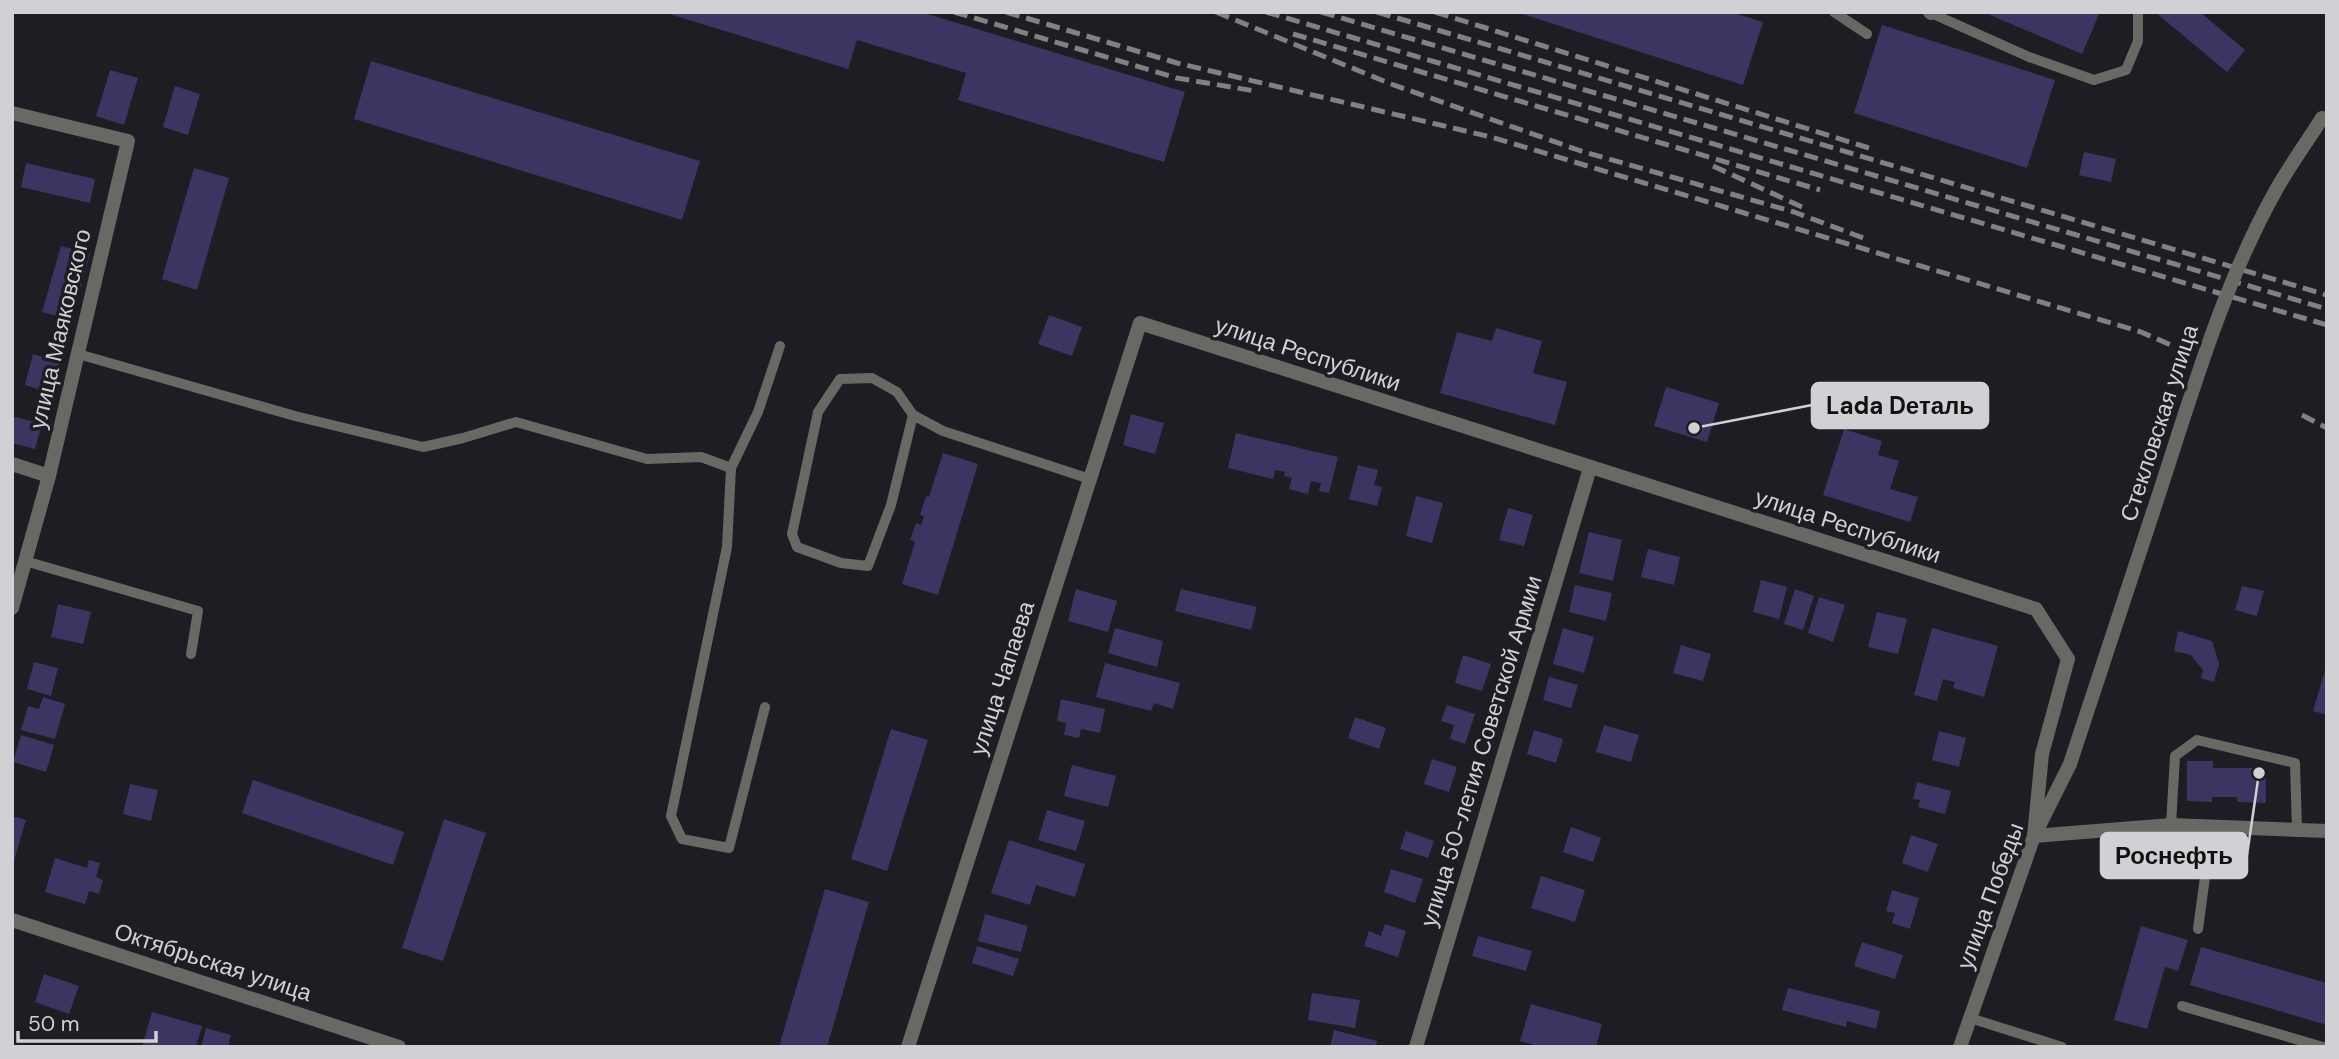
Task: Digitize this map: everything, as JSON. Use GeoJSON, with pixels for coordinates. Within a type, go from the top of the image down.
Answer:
{"type":"FeatureCollection","features":[{"type":"Feature","properties":{"kind":"street","name":"улица Маяковского"},"geometry":{"type":"LineString","coordinates":[[12,113],[128,141],[49,476],[12,608]]}},
{"type":"Feature","properties":{"kind":"street","name":"Стекловская улица"},"geometry":{"type":"LineString","coordinates":[[2070,764],[2217,320],[2276,189],[2325,115]]}},
{"type":"Feature","properties":{"kind":"street","name":"улица Республики"},"geometry":{"type":"LineString","coordinates":[[1140,323],[2035,609],[2068,659],[2042,754],[2034,836]]}},
{"type":"Feature","properties":{"kind":"street","name":"улица Чапаева"},"geometry":{"type":"LineString","coordinates":[[908,1047],[1140,323]]}},
{"type":"Feature","properties":{"kind":"street"},"geometry":{"type":"LineString","coordinates":[[12,464],[49,476]]}},
{"type":"Feature","properties":{"kind":"street","name":"улица 50-летия Советской Армии"},"geometry":{"type":"LineString","coordinates":[[1416,1047],[1590,468]]}},
{"type":"Feature","properties":{"kind":"street","name":"улица Победы"},"geometry":{"type":"LineString","coordinates":[[1960,1047],[2034,836],[2070,764]]}},
{"type":"Feature","properties":{"kind":"street"},"geometry":{"type":"LineString","coordinates":[[2034,836],[2171,825],[2327,831]]}},
{"type":"Feature","properties":{"kind":"street","name":"Октябрьская улица"},"geometry":{"type":"LineString","coordinates":[[12,920],[399,1047]]}},
{"type":"Feature","properties":{"kind":"lane"},"geometry":{"type":"LineString","coordinates":[[1834,12],[1867,34]]}},
{"type":"Feature","properties":{"kind":"lane"},"geometry":{"type":"LineString","coordinates":[[1930,12],[2029,57],[2094,80],[2126,70],[2138,41],[2138,12]]}},
{"type":"Feature","properties":{"kind":"lane"},"geometry":{"type":"LineString","coordinates":[[765,707],[729,848],[682,839],[671,816],[727,547],[731,468],[758,412],[780,346]]}},
{"type":"Feature","properties":{"kind":"lane"},"geometry":{"type":"LineString","coordinates":[[78,354],[295,416],[423,447],[516,422],[647,459],[701,457],[731,468]]}},
{"type":"Feature","properties":{"kind":"lane"},"geometry":{"type":"LineString","coordinates":[[913,415],[891,505],[868,566],[841,563],[797,547],[792,534],[818,412],[840,379],[872,378],[897,392],[913,415],[943,431],[1090,479]]}},
{"type":"Feature","properties":{"kind":"lane"},"geometry":{"type":"LineString","coordinates":[[25,561],[198,611],[191,654]]}},
{"type":"Feature","properties":{"kind":"lane"},"geometry":{"type":"LineString","coordinates":[[2171,825],[2175,756],[2197,740],[2295,763],[2297,830]]}},
{"type":"Feature","properties":{"kind":"lane"},"geometry":{"type":"LineString","coordinates":[[2198,929],[2208,855],[2201,826]]}},
{"type":"Feature","properties":{"kind":"lane"},"geometry":{"type":"LineString","coordinates":[[2182,1006],[2319,1046]]}},
{"type":"Feature","properties":{"kind":"lane"},"geometry":{"type":"LineString","coordinates":[[1970,1018],[2062,1047]]}},
{"type":"Feature","properties":{"kind":"building"},"geometry":{"type":"Polygon","coordinates":[[[663,12],[921,12],[1185,92],[1164,162],[958,100],[966,73],[857,40],[848,69],[663,12]]]}},
{"type":"Feature","properties":{"kind":"building"},"geometry":{"type":"Polygon","coordinates":[[[1731,12],[1763,22],[1743,85],[1519,13],[1731,12]]]}},
{"type":"Feature","properties":{"kind":"building"},"geometry":{"type":"Polygon","coordinates":[[[1983,12],[2100,12],[2082,54],[1983,12]]]}},
{"type":"Feature","properties":{"kind":"building"},"geometry":{"type":"Polygon","coordinates":[[[2155,12],[2200,12],[2245,50],[2227,72],[2155,12]]]}},
{"type":"Feature","properties":{"kind":"building"},"geometry":{"type":"Polygon","coordinates":[[[1882,25],[2055,80],[2027,168],[1854,113],[1882,25]]]}},
{"type":"Feature","properties":{"kind":"building"},"geometry":{"type":"Polygon","coordinates":[[[371,61],[700,161],[682,220],[354,119],[371,61]]]}},
{"type":"Feature","properties":{"kind":"building"},"geometry":{"type":"Polygon","coordinates":[[[110,70],[138,78],[124,125],[96,116],[110,70]]]}},
{"type":"Feature","properties":{"kind":"building"},"geometry":{"type":"Polygon","coordinates":[[[175,86],[200,94],[188,135],[163,127],[175,86]]]}},
{"type":"Feature","properties":{"kind":"building"},"geometry":{"type":"Polygon","coordinates":[[[2084,152],[2116,159],[2111,182],[2079,175],[2084,152]]]}},
{"type":"Feature","properties":{"kind":"building"},"geometry":{"type":"Polygon","coordinates":[[[26,163],[95,179],[90,203],[21,187],[26,163]]]}},
{"type":"Feature","properties":{"kind":"building"},"geometry":{"type":"Polygon","coordinates":[[[194,168],[229,178],[197,290],[162,279],[194,168]]]}},
{"type":"Feature","properties":{"kind":"building"},"geometry":{"type":"Polygon","coordinates":[[[61,246],[90,254],[72,320],[42,312],[61,246]]]}},
{"type":"Feature","properties":{"kind":"building"},"geometry":{"type":"Polygon","coordinates":[[[1049,315],[1082,327],[1072,356],[1038,344],[1049,315]]]}},
{"type":"Feature","properties":{"kind":"building"},"geometry":{"type":"Polygon","coordinates":[[[1496,328],[1542,341],[1533,373],[1567,382],[1555,425],[1440,393],[1457,332],[1492,341],[1496,328]]]}},
{"type":"Feature","properties":{"kind":"building"},"geometry":{"type":"Polygon","coordinates":[[[33,354],[60,362],[51,393],[25,385],[33,354]]]}},
{"type":"Feature","properties":{"kind":"building"},"geometry":{"type":"Polygon","coordinates":[[[1666,387],[1719,403],[1707,442],[1654,426],[1666,387]]]}},
{"type":"Feature","properties":{"kind":"building"},"geometry":{"type":"Polygon","coordinates":[[[1131,414],[1164,423],[1155,454],[1123,445],[1131,414]]]}},
{"type":"Feature","properties":{"kind":"building"},"geometry":{"type":"Polygon","coordinates":[[[12,416],[42,424],[35,449],[12,443],[12,416]]]}},
{"type":"Feature","properties":{"kind":"building"},"geometry":{"type":"Polygon","coordinates":[[[1844,429],[1882,441],[1878,455],[1899,461],[1890,489],[1918,497],[1910,522],[1823,495],[1844,429]]]}},
{"type":"Feature","properties":{"kind":"building"},"geometry":{"type":"Polygon","coordinates":[[[1236,433],[1338,457],[1329,493],[1319,491],[1321,483],[1311,481],[1308,494],[1289,489],[1292,478],[1284,476],[1285,472],[1275,470],[1273,479],[1228,468],[1236,433]]]}},
{"type":"Feature","properties":{"kind":"building"},"geometry":{"type":"Polygon","coordinates":[[[943,453],[978,464],[938,595],[902,584],[915,542],[910,540],[916,523],[921,525],[924,516],[920,515],[926,496],[929,497],[943,453]]]}},
{"type":"Feature","properties":{"kind":"building"},"geometry":{"type":"Polygon","coordinates":[[[1358,465],[1378,470],[1374,485],[1382,487],[1377,506],[1349,499],[1358,465]]]}},
{"type":"Feature","properties":{"kind":"building"},"geometry":{"type":"Polygon","coordinates":[[[1416,496],[1443,503],[1432,543],[1406,536],[1416,496]]]}},
{"type":"Feature","properties":{"kind":"building"},"geometry":{"type":"Polygon","coordinates":[[[1508,508],[1533,515],[1524,546],[1499,540],[1508,508]]]}},
{"type":"Feature","properties":{"kind":"building"},"geometry":{"type":"Polygon","coordinates":[[[1589,532],[1622,540],[1613,581],[1579,573],[1589,532]]]}},
{"type":"Feature","properties":{"kind":"building"},"geometry":{"type":"Polygon","coordinates":[[[1648,549],[1680,557],[1674,585],[1641,577],[1648,549]]]}},
{"type":"Feature","properties":{"kind":"building"},"geometry":{"type":"Polygon","coordinates":[[[1761,580],[1787,587],[1779,619],[1753,612],[1761,580]]]}},
{"type":"Feature","properties":{"kind":"building"},"geometry":{"type":"Polygon","coordinates":[[[1575,585],[1612,593],[1606,621],[1569,612],[1575,585]]]}},
{"type":"Feature","properties":{"kind":"building"},"geometry":{"type":"Polygon","coordinates":[[[2242,586],[2264,591],[2257,616],[2235,610],[2242,586]]]}},
{"type":"Feature","properties":{"kind":"building"},"geometry":{"type":"Polygon","coordinates":[[[1076,589],[1117,601],[1108,632],[1068,621],[1076,589]]]}},
{"type":"Feature","properties":{"kind":"building"},"geometry":{"type":"Polygon","coordinates":[[[1181,589],[1257,607],[1251,630],[1175,611],[1181,589]]]}},
{"type":"Feature","properties":{"kind":"building"},"geometry":{"type":"Polygon","coordinates":[[[1795,589],[1814,596],[1803,630],[1784,624],[1795,589]]]}},
{"type":"Feature","properties":{"kind":"building"},"geometry":{"type":"Polygon","coordinates":[[[1819,597],[1845,605],[1833,642],[1808,633],[1819,597]]]}},
{"type":"Feature","properties":{"kind":"building"},"geometry":{"type":"Polygon","coordinates":[[[58,604],[91,612],[83,644],[51,637],[58,604]]]}},
{"type":"Feature","properties":{"kind":"building"},"geometry":{"type":"Polygon","coordinates":[[[1877,612],[1907,619],[1898,654],[1868,647],[1877,612]]]}},
{"type":"Feature","properties":{"kind":"building"},"geometry":{"type":"Polygon","coordinates":[[[1115,628],[1163,641],[1157,667],[1108,653],[1115,628]]]}},
{"type":"Feature","properties":{"kind":"building"},"geometry":{"type":"Polygon","coordinates":[[[1563,628],[1594,637],[1584,673],[1553,664],[1563,628]]]}},
{"type":"Feature","properties":{"kind":"building"},"geometry":{"type":"Polygon","coordinates":[[[1932,628],[1998,646],[1984,697],[1953,688],[1955,682],[1943,679],[1937,701],[1914,695],[1932,628]]]}},
{"type":"Feature","properties":{"kind":"building"},"geometry":{"type":"Polygon","coordinates":[[[2178,631],[2212,641],[2219,664],[2214,682],[2201,678],[2203,670],[2191,655],[2174,651],[2178,631]]]}},
{"type":"Feature","properties":{"kind":"building"},"geometry":{"type":"Polygon","coordinates":[[[1681,645],[1711,654],[1703,681],[1673,673],[1681,645]]]}},
{"type":"Feature","properties":{"kind":"building"},"geometry":{"type":"Polygon","coordinates":[[[1463,655],[1491,664],[1482,691],[1455,683],[1463,655]]]}},
{"type":"Feature","properties":{"kind":"building"},"geometry":{"type":"Polygon","coordinates":[[[34,662],[58,668],[51,696],[27,689],[34,662]]]}},
{"type":"Feature","properties":{"kind":"building"},"geometry":{"type":"Polygon","coordinates":[[[1105,663],[1180,683],[1173,709],[1154,703],[1151,711],[1096,697],[1105,663]]]}},
{"type":"Feature","properties":{"kind":"building"},"geometry":{"type":"Polygon","coordinates":[[[2327,667],[2327,715],[2313,711],[2327,667]]]}},
{"type":"Feature","properties":{"kind":"building"},"geometry":{"type":"Polygon","coordinates":[[[1549,677],[1578,685],[1571,708],[1543,700],[1549,677]]]}},
{"type":"Feature","properties":{"kind":"building"},"geometry":{"type":"Polygon","coordinates":[[[43,697],[65,704],[55,739],[21,730],[28,706],[39,709],[43,697]]]}},
{"type":"Feature","properties":{"kind":"building"},"geometry":{"type":"Polygon","coordinates":[[[1061,699],[1105,709],[1100,733],[1081,729],[1079,738],[1064,735],[1066,723],[1057,721],[1061,699]]]}},
{"type":"Feature","properties":{"kind":"building"},"geometry":{"type":"Polygon","coordinates":[[[1447,705],[1475,714],[1465,744],[1450,739],[1454,725],[1441,721],[1447,705]]]}},
{"type":"Feature","properties":{"kind":"building"},"geometry":{"type":"Polygon","coordinates":[[[1355,717],[1386,728],[1379,749],[1348,738],[1355,717]]]}},
{"type":"Feature","properties":{"kind":"building"},"geometry":{"type":"Polygon","coordinates":[[[1604,725],[1639,735],[1631,762],[1596,752],[1604,725]]]}},
{"type":"Feature","properties":{"kind":"building"},"geometry":{"type":"Polygon","coordinates":[[[891,729],[928,740],[887,871],[851,859],[891,729]]]}},
{"type":"Feature","properties":{"kind":"building"},"geometry":{"type":"Polygon","coordinates":[[[1534,730],[1563,739],[1556,763],[1527,754],[1534,730]]]}},
{"type":"Feature","properties":{"kind":"building"},"geometry":{"type":"Polygon","coordinates":[[[1939,731],[1966,738],[1959,767],[1932,760],[1939,731]]]}},
{"type":"Feature","properties":{"kind":"building"},"geometry":{"type":"Polygon","coordinates":[[[21,735],[54,745],[46,772],[13,762],[21,735]]]}},
{"type":"Feature","properties":{"kind":"building"},"geometry":{"type":"Polygon","coordinates":[[[1432,759],[1457,767],[1449,792],[1424,784],[1432,759]]]}},
{"type":"Feature","properties":{"kind":"building"},"geometry":{"type":"Polygon","coordinates":[[[2187,761],[2213,761],[2213,768],[2266,768],[2266,803],[2237,802],[2237,797],[2212,797],[2212,802],[2187,801],[2187,761]]]}},
{"type":"Feature","properties":{"kind":"building"},"geometry":{"type":"Polygon","coordinates":[[[1072,765],[1116,776],[1108,807],[1064,796],[1072,765]]]}},
{"type":"Feature","properties":{"kind":"building"},"geometry":{"type":"Polygon","coordinates":[[[253,780],[404,832],[393,865],[242,813],[253,780]]]}},
{"type":"Feature","properties":{"kind":"building"},"geometry":{"type":"Polygon","coordinates":[[[1917,782],[1951,791],[1945,814],[1918,807],[1920,800],[1913,799],[1917,782]]]}},
{"type":"Feature","properties":{"kind":"building"},"geometry":{"type":"Polygon","coordinates":[[[130,784],[158,790],[151,821],[123,814],[130,784]]]}},
{"type":"Feature","properties":{"kind":"building"},"geometry":{"type":"Polygon","coordinates":[[[1047,810],[1085,821],[1076,851],[1038,840],[1047,810]]]}},
{"type":"Feature","properties":{"kind":"building"},"geometry":{"type":"Polygon","coordinates":[[[12,816],[26,820],[13,864],[12,864],[12,816]]]}},
{"type":"Feature","properties":{"kind":"building"},"geometry":{"type":"Polygon","coordinates":[[[444,819],[486,833],[443,961],[402,948],[444,819]]]}},
{"type":"Feature","properties":{"kind":"building"},"geometry":{"type":"Polygon","coordinates":[[[1571,827],[1601,838],[1593,862],[1563,852],[1571,827]]]}},
{"type":"Feature","properties":{"kind":"building"},"geometry":{"type":"Polygon","coordinates":[[[1406,831],[1434,841],[1428,858],[1400,849],[1406,831]]]}},
{"type":"Feature","properties":{"kind":"building"},"geometry":{"type":"Polygon","coordinates":[[[1911,835],[1938,844],[1928,872],[1902,863],[1911,835]]]}},
{"type":"Feature","properties":{"kind":"building"},"geometry":{"type":"Polygon","coordinates":[[[1009,840],[1085,864],[1075,897],[1036,885],[1030,905],[991,893],[1009,840]]]}},
{"type":"Feature","properties":{"kind":"building"},"geometry":{"type":"Polygon","coordinates":[[[55,858],[87,868],[89,860],[100,863],[96,877],[103,880],[99,894],[89,891],[85,904],[45,892],[55,858]]]}},
{"type":"Feature","properties":{"kind":"building"},"geometry":{"type":"Polygon","coordinates":[[[1391,869],[1423,879],[1415,903],[1384,892],[1391,869]]]}},
{"type":"Feature","properties":{"kind":"building"},"geometry":{"type":"Polygon","coordinates":[[[1541,876],[1585,890],[1575,922],[1531,908],[1541,876]]]}},
{"type":"Feature","properties":{"kind":"building"},"geometry":{"type":"Polygon","coordinates":[[[825,889],[869,902],[827,1047],[779,1047],[825,889]]]}},
{"type":"Feature","properties":{"kind":"building"},"geometry":{"type":"Polygon","coordinates":[[[1892,890],[1919,898],[1910,929],[1892,923],[1895,913],[1886,911],[1892,890]]]}},
{"type":"Feature","properties":{"kind":"building"},"geometry":{"type":"Polygon","coordinates":[[[985,914],[1028,926],[1021,952],[978,941],[985,914]]]}},
{"type":"Feature","properties":{"kind":"building"},"geometry":{"type":"Polygon","coordinates":[[[1385,924],[1406,931],[1398,957],[1364,946],[1369,931],[1381,936],[1385,924]]]}},
{"type":"Feature","properties":{"kind":"building"},"geometry":{"type":"Polygon","coordinates":[[[2141,926],[2188,940],[2178,971],[2165,967],[2147,1029],[2114,1020],[2141,926]]]}},
{"type":"Feature","properties":{"kind":"building"},"geometry":{"type":"Polygon","coordinates":[[[1478,936],[1532,951],[1526,971],[1472,956],[1478,936]]]}},
{"type":"Feature","properties":{"kind":"building"},"geometry":{"type":"Polygon","coordinates":[[[1862,942],[1903,955],[1895,979],[1854,966],[1862,942]]]}},
{"type":"Feature","properties":{"kind":"building"},"geometry":{"type":"Polygon","coordinates":[[[977,946],[1019,959],[1013,976],[972,963],[977,946]]]}},
{"type":"Feature","properties":{"kind":"building"},"geometry":{"type":"Polygon","coordinates":[[[2201,947],[2327,983],[2327,1025],[2190,985],[2201,947]]]}},
{"type":"Feature","properties":{"kind":"building"},"geometry":{"type":"Polygon","coordinates":[[[44,974],[79,986],[69,1014],[35,1002],[44,974]]]}},
{"type":"Feature","properties":{"kind":"building"},"geometry":{"type":"Polygon","coordinates":[[[1788,988],[1880,1011],[1876,1029],[1847,1021],[1846,1027],[1782,1010],[1788,988]]]}},
{"type":"Feature","properties":{"kind":"building"},"geometry":{"type":"Polygon","coordinates":[[[1312,993],[1360,1000],[1355,1028],[1308,1020],[1312,993]]]}},
{"type":"Feature","properties":{"kind":"building"},"geometry":{"type":"Polygon","coordinates":[[[1531,1004],[1602,1024],[1596,1047],[1542,1047],[1520,1041],[1531,1004]]]}},
{"type":"Feature","properties":{"kind":"building"},"geometry":{"type":"Polygon","coordinates":[[[152,1012],[202,1026],[196,1047],[142,1047],[152,1012]]]}},
{"type":"Feature","properties":{"kind":"building"},"geometry":{"type":"Polygon","coordinates":[[[206,1028],[231,1035],[228,1047],[201,1047],[206,1028]]]}},
{"type":"Feature","properties":{"kind":"building"},"geometry":{"type":"Polygon","coordinates":[[[1334,1030],[1377,1041],[1376,1047],[1330,1047],[1334,1030]]]}},
{"type":"Feature","properties":{"kind":"railway"},"geometry":{"type":"LineString","coordinates":[[954,12],[1177,78],[1255,91]]}},
{"type":"Feature","properties":{"kind":"railway"},"geometry":{"type":"LineString","coordinates":[[1006,12],[1177,63],[1491,137],[2141,332],[2194,355]]}},
{"type":"Feature","properties":{"kind":"railway"},"geometry":{"type":"LineString","coordinates":[[1216,12],[1391,84],[1581,151],[1794,212],[1866,239]]}},
{"type":"Feature","properties":{"kind":"railway"},"geometry":{"type":"LineString","coordinates":[[1266,12],[2327,325]]}},
{"type":"Feature","properties":{"kind":"railway"},"geometry":{"type":"LineString","coordinates":[[1321,12],[2327,309]]}},
{"type":"Feature","properties":{"kind":"railway"},"geometry":{"type":"LineString","coordinates":[[1377,12],[2327,295]]}},
{"type":"Feature","properties":{"kind":"railway"},"geometry":{"type":"LineString","coordinates":[[1435,12],[1869,148]]}},
{"type":"Feature","properties":{"kind":"railway"},"geometry":{"type":"LineString","coordinates":[[1293,34],[1820,190]]}},
{"type":"Feature","properties":{"kind":"railway"},"geometry":{"type":"LineString","coordinates":[[1713,166],[1802,207]]}},
{"type":"Feature","properties":{"kind":"railway"},"geometry":{"type":"LineString","coordinates":[[2302,415],[2327,428]]}},
{"type":"Feature","properties":{"kind":"place","name":"Lada Dеталь"},"geometry":{"type":"Point","coordinates":[1694,428]}},
{"type":"Feature","properties":{"kind":"place","name":"Роснефть"},"geometry":{"type":"Point","coordinates":[2259,773]}}]}
